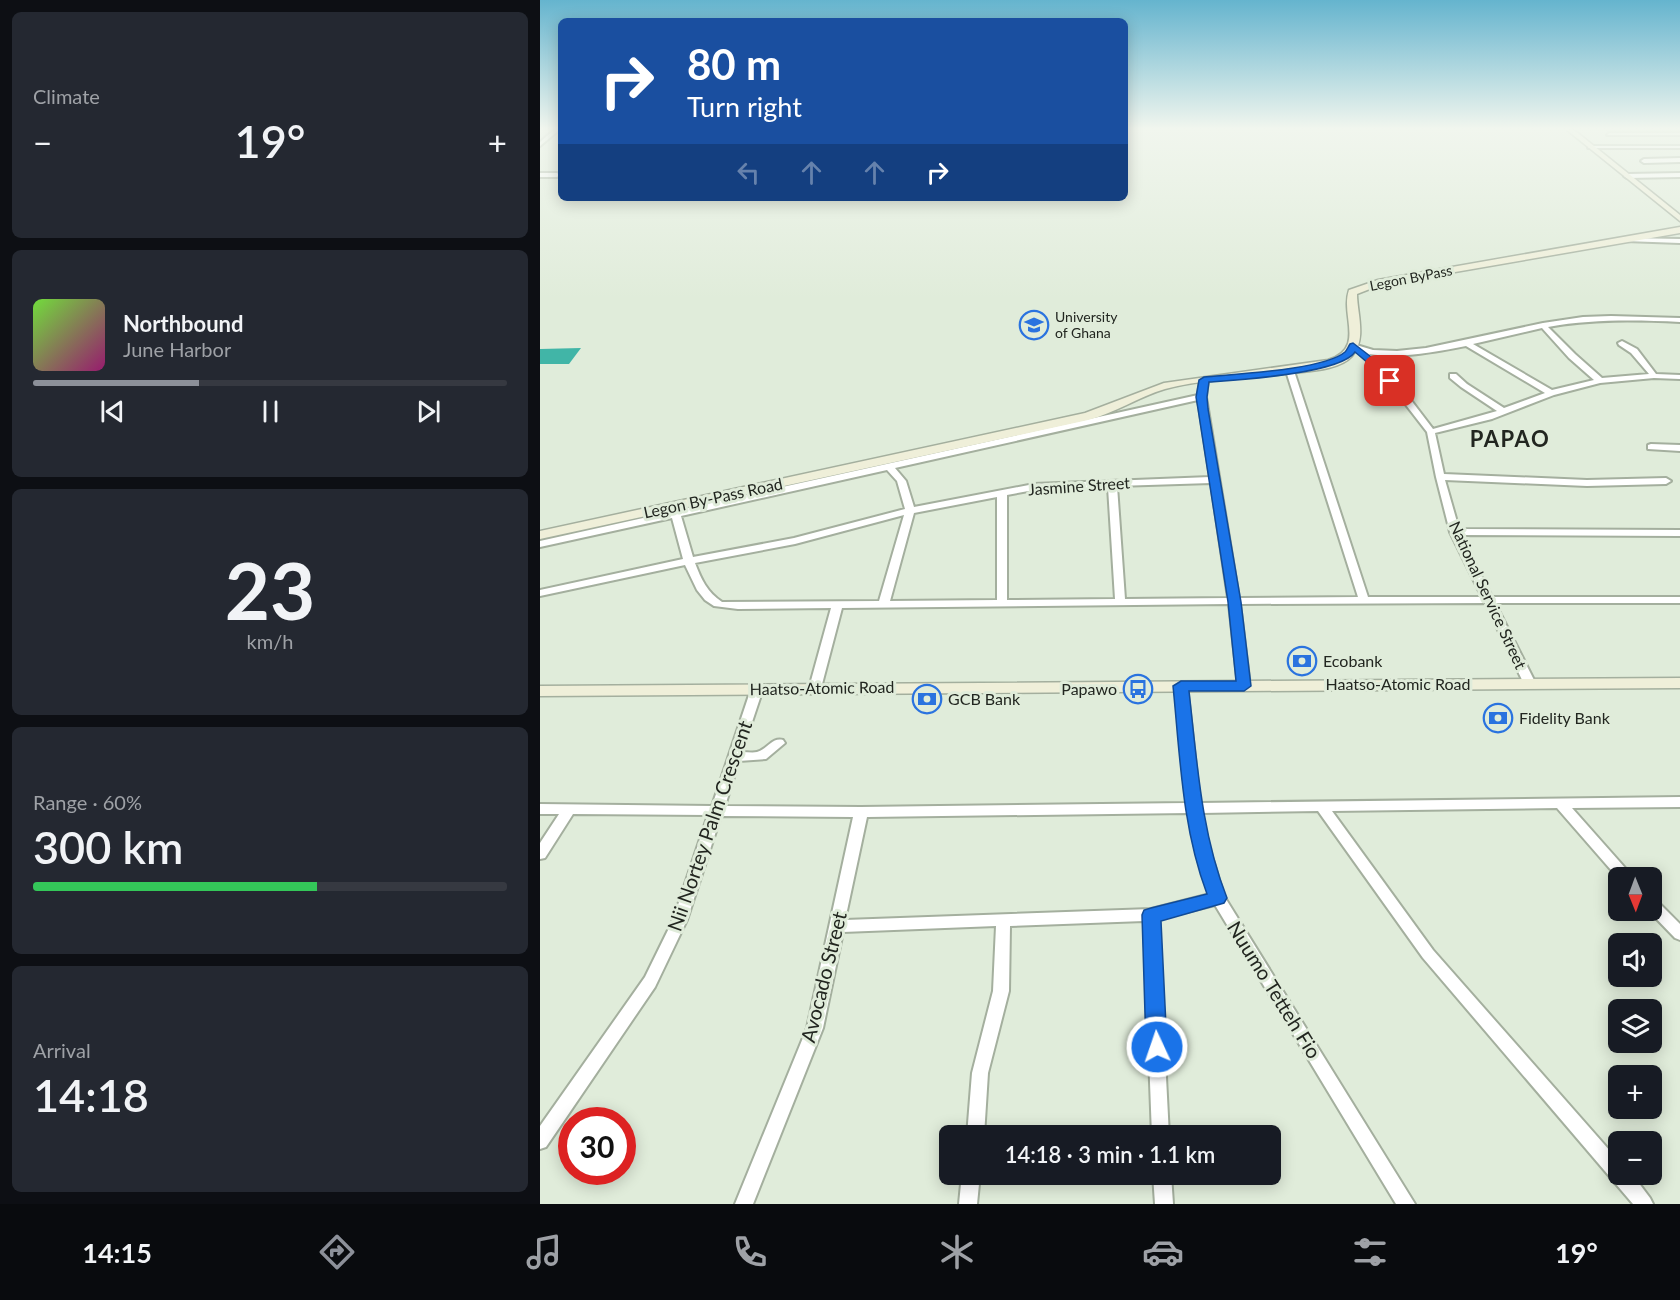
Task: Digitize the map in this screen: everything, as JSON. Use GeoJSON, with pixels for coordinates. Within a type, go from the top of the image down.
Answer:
{"type":"FeatureCollection","features":[{"type":"Feature","properties":{"kind":"street"},"geometry":{"type":"LineString","coordinates":[[1640,186],[1680,219]]}},
{"type":"Feature","properties":{"kind":"street","name":"Legon ByPass"},"geometry":{"type":"LineString","coordinates":[[1353,346],[1352,292],[1357,289],[1378,283],[1680,230]]}},
{"type":"Feature","properties":{"kind":"street"},"geometry":{"type":"LineString","coordinates":[[1628,240],[1680,241]]}},
{"type":"Feature","properties":{"kind":"street"},"geometry":{"type":"LineString","coordinates":[[1364,353],[1407,354],[1543,325],[1579,320],[1680,320]]}},
{"type":"Feature","properties":{"kind":"street"},"geometry":{"type":"LineString","coordinates":[[1543,325],[1600,381]]}},
{"type":"Feature","properties":{"kind":"street"},"geometry":{"type":"LineString","coordinates":[[1465,342],[1551,393]]}},
{"type":"Feature","properties":{"kind":"street"},"geometry":{"type":"LineString","coordinates":[[1622,343],[1634,351],[1654,376]]}},
{"type":"Feature","properties":{"kind":"street"},"geometry":{"type":"LineString","coordinates":[[1244,686],[1234,602],[1202,397],[1204,380],[1290,371],[1331,363],[1348,354],[1353,346]]}},
{"type":"Feature","properties":{"kind":"street","name":"National Service Street"},"geometry":{"type":"LineString","coordinates":[[1353,346],[1385,372],[1431,432],[1455,532],[1530,684]]}},
{"type":"Feature","properties":{"kind":"street"},"geometry":{"type":"LineString","coordinates":[[1290,371],[1364,600]]}},
{"type":"Feature","properties":{"kind":"street"},"geometry":{"type":"LineString","coordinates":[[1453,376],[1461,384],[1481,394],[1504,412]]}},
{"type":"Feature","properties":{"kind":"street"},"geometry":{"type":"LineString","coordinates":[[1431,432],[1504,412],[1551,393],[1600,381],[1654,376],[1680,377]]}},
{"type":"Feature","properties":{"kind":"street","name":"Legon By-Pass Road"},"geometry":{"type":"LineString","coordinates":[[540,535],[674,510],[888,464],[1088,416],[1163,386],[1204,380]]}},
{"type":"Feature","properties":{"kind":"street"},"geometry":{"type":"LineString","coordinates":[[884,604],[910,512],[901,481],[888,464],[1202,397]]}},
{"type":"Feature","properties":{"kind":"street"},"geometry":{"type":"LineString","coordinates":[[1650,447],[1680,448]]}},
{"type":"Feature","properties":{"kind":"street"},"geometry":{"type":"LineString","coordinates":[[1440,477],[1587,483],[1666,481]]}},
{"type":"Feature","properties":{"kind":"street","name":"Jasmine Street"},"geometry":{"type":"LineString","coordinates":[[540,593],[795,541],[910,512],[1047,485],[1214,480]]}},
{"type":"Feature","properties":{"kind":"street"},"geometry":{"type":"LineString","coordinates":[[1112,483],[1120,603]]}},
{"type":"Feature","properties":{"kind":"street"},"geometry":{"type":"LineString","coordinates":[[1002,493],[1002,604]]}},
{"type":"Feature","properties":{"kind":"street"},"geometry":{"type":"LineString","coordinates":[[540,544],[674,510],[689,561],[706,595],[718,604],[738,606],[1364,600],[1680,600]]}},
{"type":"Feature","properties":{"kind":"street"},"geometry":{"type":"LineString","coordinates":[[1455,532],[1680,533]]}},
{"type":"Feature","properties":{"kind":"street"},"geometry":{"type":"LineString","coordinates":[[815,688],[837,606]]}},
{"type":"Feature","properties":{"kind":"street","name":"Haatso-Atomic Road"},"geometry":{"type":"LineString","coordinates":[[540,691],[1530,684],[1678,686]]}},
{"type":"Feature","properties":{"kind":"street","name":"Nuumo Tetteh Fio"},"geometry":{"type":"LineString","coordinates":[[1181,686],[1194,809],[1208,873],[1218,898],[1406,1204]]}},
{"type":"Feature","properties":{"kind":"street","name":"Nii Nortey Palm Crescent"},"geometry":{"type":"LineString","coordinates":[[540,1141],[650,982],[680,920],[757,689]]}},
{"type":"Feature","properties":{"kind":"street"},"geometry":{"type":"LineString","coordinates":[[734,757],[762,756],[779,743]]}},
{"type":"Feature","properties":{"kind":"street"},"geometry":{"type":"LineString","coordinates":[[540,809],[861,812],[1680,802]]}},
{"type":"Feature","properties":{"kind":"street"},"geometry":{"type":"LineString","coordinates":[[1563,805],[1617,867]]}},
{"type":"Feature","properties":{"kind":"street"},"geometry":{"type":"LineString","coordinates":[[1322,807],[1428,954],[1608,1161]]}},
{"type":"Feature","properties":{"kind":"street"},"geometry":{"type":"LineString","coordinates":[[540,854],[569,809]]}},
{"type":"Feature","properties":{"kind":"street","name":"Avocado Street"},"geometry":{"type":"LineString","coordinates":[[744,1204],[814,1028],[861,812]]}},
{"type":"Feature","properties":{"kind":"street"},"geometry":{"type":"LineString","coordinates":[[838,926],[1151,915],[1218,898]]}},
{"type":"Feature","properties":{"kind":"street"},"geometry":{"type":"LineString","coordinates":[[1151,915],[1161,1125]]}},
{"type":"Feature","properties":{"kind":"street"},"geometry":{"type":"LineString","coordinates":[[1662,915],[1680,934]]}},
{"type":"Feature","properties":{"kind":"street"},"geometry":{"type":"LineString","coordinates":[[976,1125],[980,1073],[1001,991],[1004,920]]}},
{"type":"Feature","properties":{"kind":"street"},"geometry":{"type":"LineString","coordinates":[[969,1204],[971,1185]]}},
{"type":"Feature","properties":{"kind":"street"},"geometry":{"type":"LineString","coordinates":[[1163,1185],[1164,1204]]}},
{"type":"Feature","properties":{"kind":"street"},"geometry":{"type":"LineString","coordinates":[[1627,1185],[1641,1203]]}},
{"type":"Feature","properties":{"kind":"water"},"geometry":{"type":"Polygon","coordinates":[[[581,348],[569,364],[540,364],[540,349],[581,348]]]}},
{"type":"Feature","properties":{"kind":"place","name":"University of Ghana"},"geometry":{"type":"Point","coordinates":[1034,325]}},
{"type":"Feature","properties":{"kind":"place","name":"Ecobank"},"geometry":{"type":"Point","coordinates":[1302,661]}},
{"type":"Feature","properties":{"kind":"place","name":"Papawo"},"geometry":{"type":"Point","coordinates":[1138,689]}},
{"type":"Feature","properties":{"kind":"place","name":"GCB Bank"},"geometry":{"type":"Point","coordinates":[927,699]}},
{"type":"Feature","properties":{"kind":"place","name":"Fidelity Bank"},"geometry":{"type":"Point","coordinates":[1498,718]}},
{"type":"Feature","properties":{"kind":"district","name":"PAPAO"},"geometry":{"type":"Point","coordinates":[1510,439]}},
{"type":"Feature","properties":{"kind":"route"},"geometry":{"type":"LineString","coordinates":[[1157,1047],[1151,915],[1218,898],[1208,873],[1194,809],[1181,686],[1244,686],[1234,602],[1203,409],[1204,380],[1256,376],[1331,363],[1348,354],[1353,346],[1385,372],[1390,381]]}}]}
